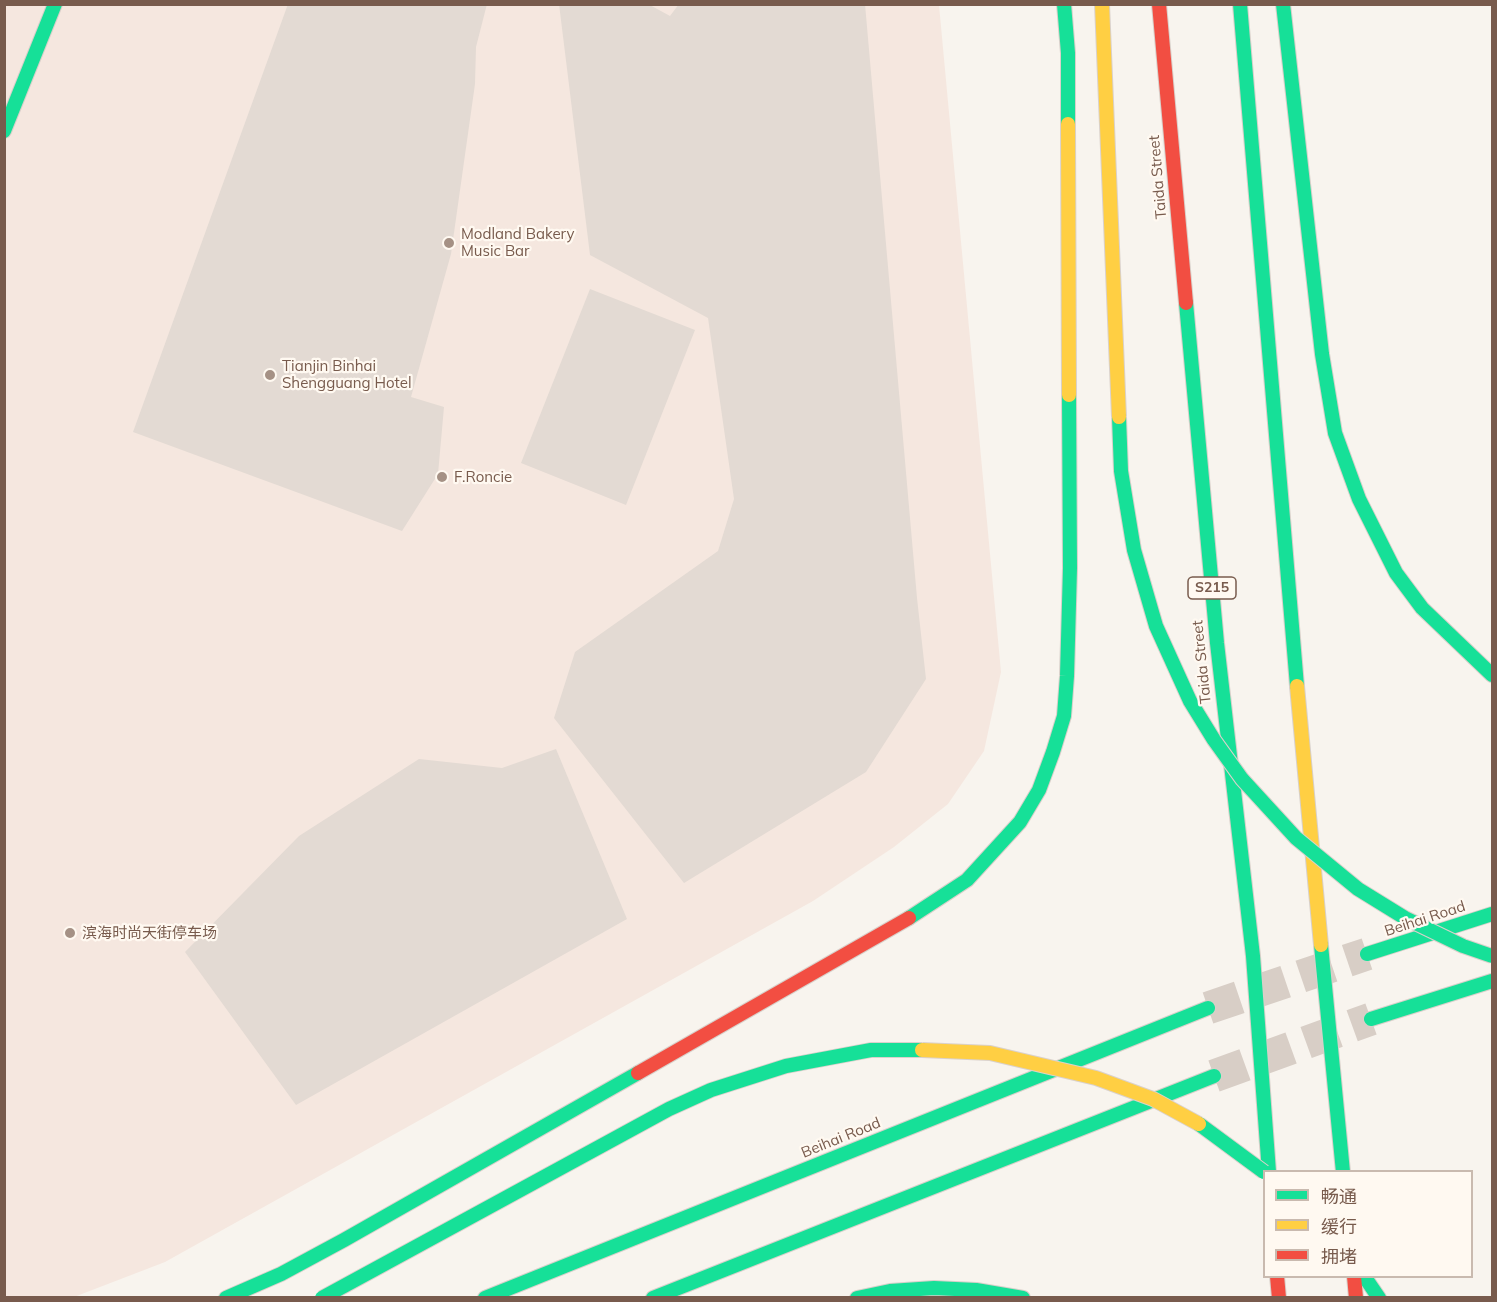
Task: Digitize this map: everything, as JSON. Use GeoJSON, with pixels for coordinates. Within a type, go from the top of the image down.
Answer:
{"type":"FeatureCollection","features":[{"type":"Feature","properties":{"kind":"main road"},"geometry":{"type":"LineString","coordinates":[[4,130],[55,4]]}},
{"type":"Feature","properties":{"kind":"main road"},"geometry":{"type":"LineString","coordinates":[[226,1298],[281,1274],[344,1240],[891,930],[967,880],[1020,822],[1039,790],[1053,752],[1064,716],[1066,686],[1070,556],[1068,53],[1064,4]]}},
{"type":"Feature","properties":{"kind":"main road"},"geometry":{"type":"LineString","coordinates":[[1102,4],[1121,471],[1134,550],[1156,627],[1191,701],[1214,740],[1242,779],[1296,838],[1358,889],[1406,918],[1463,946],[1492,956]]}},
{"type":"Feature","properties":{"kind":"main road","name":"Taida Street"},"geometry":{"type":"LineString","coordinates":[[1159,4],[1216,643],[1253,956],[1269,1170]]}},
{"type":"Feature","properties":{"kind":"main road"},"geometry":{"type":"LineString","coordinates":[[1240,4],[1302,740],[1343,1170]]}},
{"type":"Feature","properties":{"kind":"main road"},"geometry":{"type":"LineString","coordinates":[[1283,4],[1322,354],[1335,433],[1359,499],[1396,573],[1422,608],[1492,675]]}},
{"type":"Feature","properties":{"kind":"main road","name":"Beihai Road"},"geometry":{"type":"LineString","coordinates":[[1367,954],[1492,914]]}},
{"type":"Feature","properties":{"kind":"main road"},"geometry":{"type":"LineString","coordinates":[[1371,1019],[1492,981]]}},
{"type":"Feature","properties":{"kind":"main road","name":"Beihai Road"},"geometry":{"type":"LineString","coordinates":[[485,1298],[1208,1008]]}},
{"type":"Feature","properties":{"kind":"main road"},"geometry":{"type":"LineString","coordinates":[[322,1298],[660,1114],[711,1090],[786,1066],[871,1050],[954,1050],[990,1053],[1096,1078],[1153,1100],[1205,1127],[1263,1171]]}},
{"type":"Feature","properties":{"kind":"main road"},"geometry":{"type":"LineString","coordinates":[[653,1298],[1214,1076]]}},
{"type":"Feature","properties":{"kind":"main road"},"geometry":{"type":"LineString","coordinates":[[1277,1278],[1279,1298]]}},
{"type":"Feature","properties":{"kind":"main road"},"geometry":{"type":"LineString","coordinates":[[1353,1278],[1356,1298]]}},
{"type":"Feature","properties":{"kind":"main road"},"geometry":{"type":"LineString","coordinates":[[1365,1278],[1378,1298]]}},
{"type":"Feature","properties":{"kind":"main road"},"geometry":{"type":"LineString","coordinates":[[857,1298],[934,1288],[976,1290],[1023,1298]]}},
{"type":"Feature","properties":{"kind":"shaded area"},"geometry":{"type":"Polygon","coordinates":[[[5,5],[939,5],[1001,672],[984,751],[948,804],[894,847],[813,901],[165,1262],[74,1297],[5,1298],[5,5]]]}},
{"type":"Feature","properties":{"kind":"building"},"geometry":{"type":"Polygon","coordinates":[[[288,4],[487,4],[476,47],[475,84],[451,254],[411,397],[444,407],[438,474],[402,531],[133,432],[288,4]]]}},
{"type":"Feature","properties":{"kind":"building"},"geometry":{"type":"Polygon","coordinates":[[[559,4],[648,4],[670,16],[679,4],[865,4],[926,679],[866,772],[684,883],[554,718],[575,652],[718,551],[734,499],[708,318],[590,255],[559,4]]]}},
{"type":"Feature","properties":{"kind":"building"},"geometry":{"type":"Polygon","coordinates":[[[590,289],[695,330],[626,505],[521,463],[590,289]]]}},
{"type":"Feature","properties":{"kind":"building"},"geometry":{"type":"Polygon","coordinates":[[[556,749],[627,919],[296,1105],[185,952],[299,836],[419,759],[502,768],[556,749]]]}},
{"type":"Feature","properties":{"kind":"tunnel"},"geometry":{"type":"LineString","coordinates":[[1208,1008],[1367,954]]}},
{"type":"Feature","properties":{"kind":"tunnel"},"geometry":{"type":"LineString","coordinates":[[1214,1076],[1371,1019]]}},
{"type":"Feature","properties":{"kind":"traffic: fast"},"geometry":{"type":"LineString","coordinates":[[4,131],[55,4]]}},
{"type":"Feature","properties":{"kind":"traffic: fast"},"geometry":{"type":"LineString","coordinates":[[1064,4],[1068,53],[1068,124]]}},
{"type":"Feature","properties":{"kind":"traffic: fast"},"geometry":{"type":"LineString","coordinates":[[1240,4],[1297,686]]}},
{"type":"Feature","properties":{"kind":"traffic: fast"},"geometry":{"type":"LineString","coordinates":[[1283,4],[1322,354],[1335,433],[1359,499],[1396,573],[1422,608],[1492,675]]}},
{"type":"Feature","properties":{"kind":"traffic: fast"},"geometry":{"type":"LineString","coordinates":[[1186,303],[1217,643],[1253,956],[1269,1170]]}},
{"type":"Feature","properties":{"kind":"traffic: fast"},"geometry":{"type":"LineString","coordinates":[[909,918],[967,880],[1020,822],[1039,790],[1053,752],[1064,716],[1067,676],[1070,568],[1069,395]]}},
{"type":"Feature","properties":{"kind":"traffic: fast"},"geometry":{"type":"LineString","coordinates":[[1119,417],[1121,471],[1134,550],[1156,626],[1190,701],[1214,740],[1242,779],[1296,838],[1358,889],[1405,918],[1463,946],[1492,956]]}},
{"type":"Feature","properties":{"kind":"traffic: fast"},"geometry":{"type":"LineString","coordinates":[[1367,954],[1492,914]]}},
{"type":"Feature","properties":{"kind":"traffic: fast"},"geometry":{"type":"LineString","coordinates":[[1321,945],[1343,1170]]}},
{"type":"Feature","properties":{"kind":"traffic: fast"},"geometry":{"type":"LineString","coordinates":[[1371,1019],[1492,981]]}},
{"type":"Feature","properties":{"kind":"traffic: fast"},"geometry":{"type":"LineString","coordinates":[[485,1298],[1208,1008]]}},
{"type":"Feature","properties":{"kind":"traffic: fast"},"geometry":{"type":"LineString","coordinates":[[322,1298],[669,1109],[711,1090],[786,1066],[871,1050],[922,1050]]}},
{"type":"Feature","properties":{"kind":"traffic: fast"},"geometry":{"type":"LineString","coordinates":[[226,1298],[281,1274],[344,1240],[638,1073]]}},
{"type":"Feature","properties":{"kind":"traffic: fast"},"geometry":{"type":"LineString","coordinates":[[653,1298],[1214,1076]]}},
{"type":"Feature","properties":{"kind":"traffic: fast"},"geometry":{"type":"LineString","coordinates":[[1199,1124],[1263,1171]]}},
{"type":"Feature","properties":{"kind":"traffic: fast"},"geometry":{"type":"LineString","coordinates":[[1365,1278],[1379,1298]]}},
{"type":"Feature","properties":{"kind":"traffic: fast"},"geometry":{"type":"LineString","coordinates":[[857,1298],[890,1291],[934,1288],[976,1290],[1023,1298]]}},
{"type":"Feature","properties":{"kind":"traffic: slow"},"geometry":{"type":"LineString","coordinates":[[1102,4],[1119,417]]}},
{"type":"Feature","properties":{"kind":"traffic: slow"},"geometry":{"type":"LineString","coordinates":[[1068,124],[1069,395]]}},
{"type":"Feature","properties":{"kind":"traffic: slow"},"geometry":{"type":"LineString","coordinates":[[1297,686],[1321,945]]}},
{"type":"Feature","properties":{"kind":"traffic: slow"},"geometry":{"type":"LineString","coordinates":[[922,1050],[990,1053],[1096,1078],[1153,1099],[1199,1124]]}},
{"type":"Feature","properties":{"kind":"traffic: jam"},"geometry":{"type":"LineString","coordinates":[[1159,4],[1186,303]]}},
{"type":"Feature","properties":{"kind":"traffic: jam"},"geometry":{"type":"LineString","coordinates":[[638,1073],[909,918]]}},
{"type":"Feature","properties":{"kind":"traffic: jam"},"geometry":{"type":"LineString","coordinates":[[1277,1278],[1279,1298]]}},
{"type":"Feature","properties":{"kind":"traffic: jam"},"geometry":{"type":"LineString","coordinates":[[1354,1278],[1356,1298]]}},
{"type":"Feature","properties":{"kind":"place","name":"Modland Bakery Music Bar"},"geometry":{"type":"Point","coordinates":[449,243]}},
{"type":"Feature","properties":{"kind":"place","name":"Tianjin Binhai Shengguang Hotel"},"geometry":{"type":"Point","coordinates":[270,375]}},
{"type":"Feature","properties":{"kind":"place","name":"F.Roncie"},"geometry":{"type":"Point","coordinates":[442,477]}},
{"type":"Feature","properties":{"kind":"place","name":"滨海时尚天街停车场"},"geometry":{"type":"Point","coordinates":[70,933]}}]}
